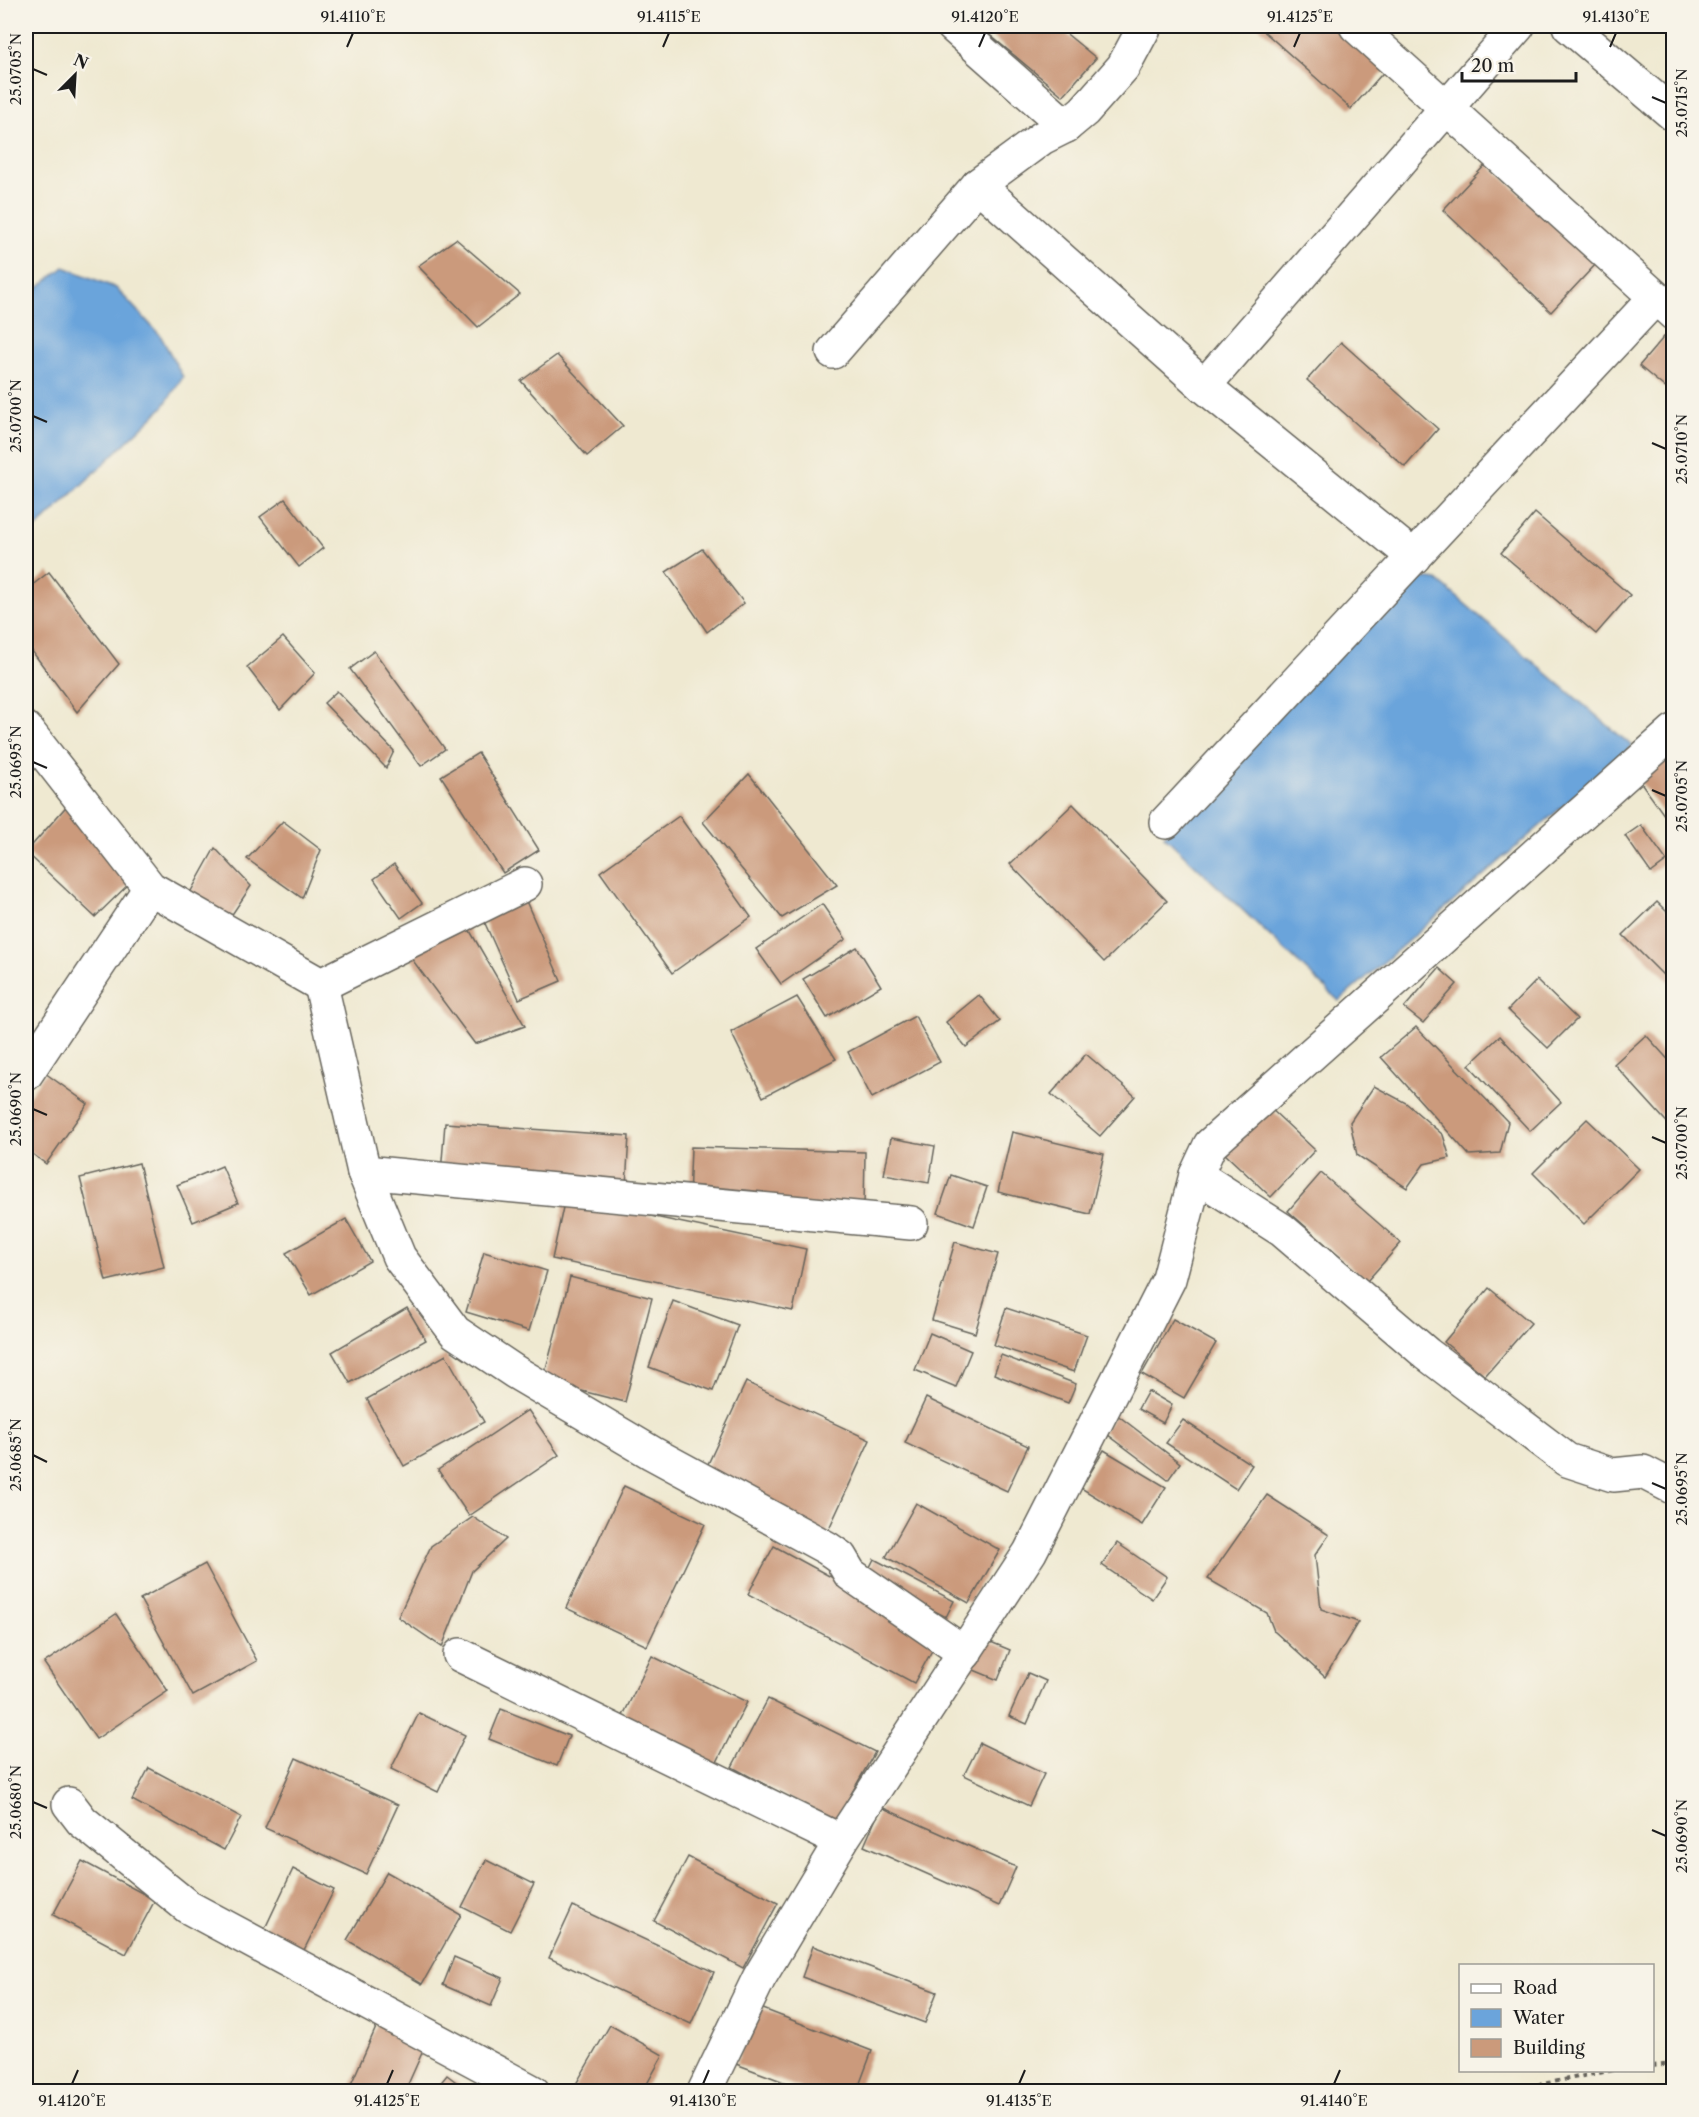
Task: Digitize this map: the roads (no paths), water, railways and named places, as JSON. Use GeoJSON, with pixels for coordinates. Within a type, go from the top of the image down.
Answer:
{"type":"FeatureCollection","features":[{"type":"Feature","properties":{"kind":"street"},"geometry":{"type":"LineString","coordinates":[[953,26],[1066,126]]}},
{"type":"Feature","properties":{"kind":"street"},"geometry":{"type":"LineString","coordinates":[[833,352],[978,185],[1042,138],[1066,126],[1084,111],[1122,67],[1145,26]]}},
{"type":"Feature","properties":{"kind":"street"},"geometry":{"type":"LineString","coordinates":[[1166,822],[1414,557],[1664,306],[1356,26]]}},
{"type":"Feature","properties":{"kind":"street"},"geometry":{"type":"LineString","coordinates":[[1204,386],[1518,26]]}},
{"type":"Feature","properties":{"kind":"street"},"geometry":{"type":"LineString","coordinates":[[1569,26],[1674,115]]}},
{"type":"Feature","properties":{"kind":"street"},"geometry":{"type":"LineString","coordinates":[[978,185],[1204,386],[1414,557]]}},
{"type":"Feature","properties":{"kind":"street"},"geometry":{"type":"LineString","coordinates":[[26,729],[150,888],[321,985],[364,1172],[399,1257],[455,1332],[515,1372],[652,1453],[827,1548],[840,1557],[850,1574],[964,1653]]}},
{"type":"Feature","properties":{"kind":"street"},"geometry":{"type":"LineString","coordinates":[[704,2091],[759,1977],[841,1841],[1030,1552],[1169,1279],[1196,1175],[1210,1145],[1674,731]]}},
{"type":"Feature","properties":{"kind":"street"},"geometry":{"type":"LineString","coordinates":[[321,985],[525,884]]}},
{"type":"Feature","properties":{"kind":"street"},"geometry":{"type":"LineString","coordinates":[[26,1074],[150,888]]}},
{"type":"Feature","properties":{"kind":"street"},"geometry":{"type":"LineString","coordinates":[[364,1172],[911,1223]]}},
{"type":"Feature","properties":{"kind":"street"},"geometry":{"type":"LineString","coordinates":[[1196,1175],[1282,1230],[1427,1354],[1567,1460],[1613,1475],[1643,1472],[1674,1488]]}},
{"type":"Feature","properties":{"kind":"street"},"geometry":{"type":"LineString","coordinates":[[460,1655],[841,1841]]}},
{"type":"Feature","properties":{"kind":"street"},"geometry":{"type":"LineString","coordinates":[[69,1804],[82,1821],[188,1907],[533,2091]]}},
{"type":"Feature","properties":{"kind":"water"},"geometry":{"type":"Polygon","coordinates":[[[64,267],[116,288],[160,335],[183,377],[163,407],[26,538],[26,297],[64,267]]]}},
{"type":"Feature","properties":{"kind":"water"},"geometry":{"type":"Polygon","coordinates":[[[1408,576],[1437,580],[1632,746],[1339,1001],[1164,836],[1408,576]]]}}]}
